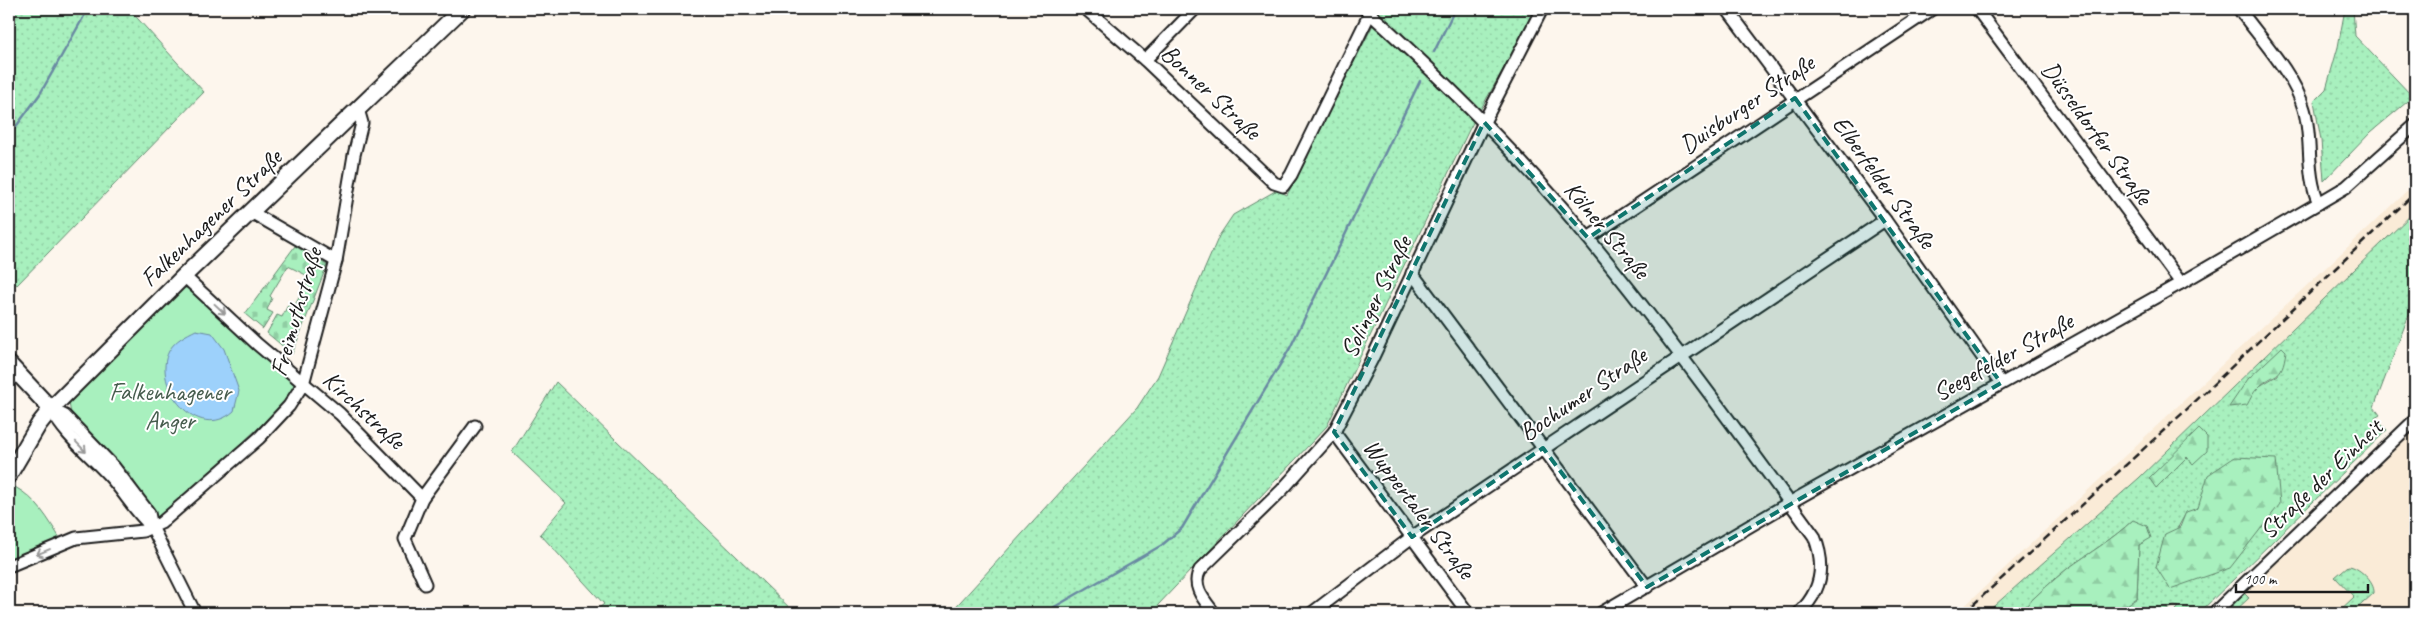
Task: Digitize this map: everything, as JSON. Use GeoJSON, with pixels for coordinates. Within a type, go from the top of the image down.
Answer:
{"type":"FeatureCollection","features":[{"type":"Feature","properties":{"kind":"main road","name":"Falkenhagener Straße"},"geometry":{"type":"LineString","coordinates":[[9,475],[51,409],[184,276],[358,109],[430,36],[462,9]]}},
{"type":"Feature","properties":{"kind":"main road"},"geometry":{"type":"LineString","coordinates":[[9,364],[51,409]]}},
{"type":"Feature","properties":{"kind":"street","name":"Bonner Straße"},"geometry":{"type":"LineString","coordinates":[[1086,9],[1145,60],[1274,183],[1283,186],[1369,10]]}},
{"type":"Feature","properties":{"kind":"street"},"geometry":{"type":"LineString","coordinates":[[1145,60],[1195,9]]}},
{"type":"Feature","properties":{"kind":"street","name":"Solinger Straße"},"geometry":{"type":"LineString","coordinates":[[1214,613],[1197,588],[1196,577],[1200,570],[1282,490],[1334,432],[1484,122],[1542,9]]}},
{"type":"Feature","properties":{"kind":"street","name":"Elberfelder Straße"},"geometry":{"type":"LineString","coordinates":[[1727,9],[1885,220],[2001,383]]}},
{"type":"Feature","properties":{"kind":"street","name":"Duisburger Straße"},"geometry":{"type":"LineString","coordinates":[[1588,238],[1795,98],[1932,9]]}},
{"type":"Feature","properties":{"kind":"street","name":"Düsseldorfer Straße"},"geometry":{"type":"LineString","coordinates":[[1977,9],[2181,283]]}},
{"type":"Feature","properties":{"kind":"street"},"geometry":{"type":"LineString","coordinates":[[2239,9],[2293,84],[2303,107],[2310,141],[2311,175],[2314,194],[2319,203]]}},
{"type":"Feature","properties":{"kind":"street","name":"Kölner Straße"},"geometry":{"type":"LineString","coordinates":[[1369,10],[1484,122],[1588,238],[1814,536],[1822,565],[1820,581],[1814,595],[1799,613]]}},
{"type":"Feature","properties":{"kind":"street","name":"Freimuthstraße"},"geometry":{"type":"LineString","coordinates":[[9,566],[76,538],[143,531],[152,527],[194,496],[259,438],[289,406],[303,384],[336,261],[354,155],[362,123],[358,109]]}},
{"type":"Feature","properties":{"kind":"street","name":"Seegefelder Straße"},"geometry":{"type":"LineString","coordinates":[[1601,613],[1789,503],[2181,283],[2319,203],[2346,186],[2415,125]]}},
{"type":"Feature","properties":{"kind":"street"},"geometry":{"type":"LineString","coordinates":[[251,212],[336,261]]}},
{"type":"Feature","properties":{"kind":"street","name":"Bochumer Straße"},"geometry":{"type":"LineString","coordinates":[[1312,613],[1412,538],[1543,448],[1885,220]]}},
{"type":"Feature","properties":{"kind":"street"},"geometry":{"type":"LineString","coordinates":[[1412,273],[1647,587]]}},
{"type":"Feature","properties":{"kind":"street","name":"Kirchstraße"},"geometry":{"type":"LineString","coordinates":[[184,276],[303,384],[340,414],[422,498]]}},
{"type":"Feature","properties":{"kind":"street"},"geometry":{"type":"LineString","coordinates":[[51,409],[65,416],[114,467],[149,513],[152,527],[195,613]]}},
{"type":"Feature","properties":{"kind":"street","name":"Straße der Einheit"},"geometry":{"type":"LineString","coordinates":[[2214,613],[2415,420]]}},
{"type":"Feature","properties":{"kind":"street"},"geometry":{"type":"LineString","coordinates":[[425,584],[405,539],[422,498],[475,426]]}},
{"type":"Feature","properties":{"kind":"street","name":"Wuppertaler Straße"},"geometry":{"type":"LineString","coordinates":[[1334,432],[1468,613]]}},
{"type":"Feature","properties":{"kind":"highlighted area"},"geometry":{"type":"Polygon","coordinates":[[[1795,98],[2001,383],[1647,587],[1543,448],[1412,537],[1334,432],[1484,122],[1588,238],[1795,98]]]}},
{"type":"Feature","properties":{"kind":"shaded area"},"geometry":{"type":"Polygon","coordinates":[[[2415,184],[2415,211],[2139,478],[1986,613],[1957,613],[2415,184]]]}},
{"type":"Feature","properties":{"kind":"shaded area"},"geometry":{"type":"Polygon","coordinates":[[[2415,426],[2415,613],[2221,613],[2415,426]]]}},
{"type":"Feature","properties":{"kind":"green space"},"geometry":{"type":"Polygon","coordinates":[[[9,9],[129,9],[204,92],[17,285],[9,278],[9,9]]]}},
{"type":"Feature","properties":{"kind":"green space"},"geometry":{"type":"Polygon","coordinates":[[[1381,9],[1537,9],[1469,130],[1327,426],[1158,605],[1163,613],[950,613],[1137,408],[1158,376],[1219,236],[1233,215],[1277,190],[1287,195],[1381,9]]]}},
{"type":"Feature","properties":{"kind":"green space"},"geometry":{"type":"Polygon","coordinates":[[[2345,9],[2353,9],[2355,36],[2413,97],[2371,132],[2324,181],[2321,140],[2314,101],[2326,89],[2338,47],[2345,9]]]}},
{"type":"Feature","properties":{"kind":"green space"},"geometry":{"type":"Polygon","coordinates":[[[2415,211],[2415,311],[2408,317],[2374,407],[2380,415],[2375,418],[2387,430],[2199,613],[2173,613],[2179,607],[2174,606],[2160,613],[2115,613],[2137,598],[2139,545],[2133,520],[2043,589],[2026,605],[2021,611],[2022,613],[1986,613],[2139,478],[2415,211]],[[2282,348],[2248,379],[2258,387],[2278,375],[2282,348]],[[2198,508],[2186,513],[2156,567],[2198,508]]]}},
{"type":"Feature","properties":{"kind":"green space"},"geometry":{"type":"Polygon","coordinates":[[[295,246],[327,265],[292,354],[267,333],[277,315],[282,317],[288,305],[294,307],[310,277],[288,266],[270,296],[272,298],[267,310],[273,313],[263,329],[245,314],[295,246]]]}},
{"type":"Feature","properties":{"kind":"green space","name":"Falkenhagener Anger"},"geometry":{"type":"Polygon","coordinates":[[[183,288],[191,288],[295,385],[291,397],[206,477],[157,518],[128,472],[71,414],[69,403],[74,395],[183,288]]]}},
{"type":"Feature","properties":{"kind":"green space"},"geometry":{"type":"Polygon","coordinates":[[[2282,347],[2286,351],[2280,372],[2256,390],[2247,405],[2229,407],[2248,379],[2282,347]]]}},
{"type":"Feature","properties":{"kind":"green space"},"geometry":{"type":"Polygon","coordinates":[[[556,382],[795,613],[593,613],[604,604],[540,534],[566,503],[512,452],[556,382]]]}},
{"type":"Feature","properties":{"kind":"green space"},"geometry":{"type":"Polygon","coordinates":[[[2199,429],[2207,437],[2207,451],[2193,464],[2187,457],[2156,488],[2149,478],[2199,429]]]}},
{"type":"Feature","properties":{"kind":"green space"},"geometry":{"type":"Polygon","coordinates":[[[2235,457],[2276,459],[2280,504],[2230,568],[2170,589],[2156,567],[2165,534],[2180,527],[2186,512],[2198,508],[2208,475],[2235,457]]]}},
{"type":"Feature","properties":{"kind":"green space"},"geometry":{"type":"Polygon","coordinates":[[[15,487],[30,497],[47,517],[61,540],[9,561],[9,493],[15,487]]]}},
{"type":"Feature","properties":{"kind":"green space"},"geometry":{"type":"Polygon","coordinates":[[[2133,520],[2147,526],[2151,538],[2139,545],[2137,598],[2115,613],[2022,613],[2021,611],[2026,605],[2043,589],[2133,520]]]}},
{"type":"Feature","properties":{"kind":"green space"},"geometry":{"type":"Polygon","coordinates":[[[2348,566],[2365,575],[2372,584],[2374,593],[2352,613],[2337,613],[2354,597],[2335,577],[2348,566]]]}},
{"type":"Feature","properties":{"kind":"green space"},"geometry":{"type":"Polygon","coordinates":[[[2243,592],[2249,598],[2233,613],[2221,613],[2243,592]]]}},
{"type":"Feature","properties":{"kind":"water"},"geometry":{"type":"Polygon","coordinates":[[[196,330],[212,333],[224,349],[239,391],[234,411],[220,419],[206,420],[192,415],[181,406],[172,394],[166,379],[165,365],[171,347],[196,330]]]}},
{"type":"Feature","properties":{"kind":"waterway"},"geometry":{"type":"LineString","coordinates":[[9,136],[40,94],[88,9]]}},
{"type":"Feature","properties":{"kind":"waterway"},"geometry":{"type":"LineString","coordinates":[[1434,52],[1455,9]]}},
{"type":"Feature","properties":{"kind":"waterway"},"geometry":{"type":"LineString","coordinates":[[1044,613],[1162,545],[1182,528],[1290,348],[1420,81]]}},
{"type":"Feature","properties":{"kind":"railway"},"geometry":{"type":"LineString","coordinates":[[1964,613],[2185,411],[2415,193]]}}]}
